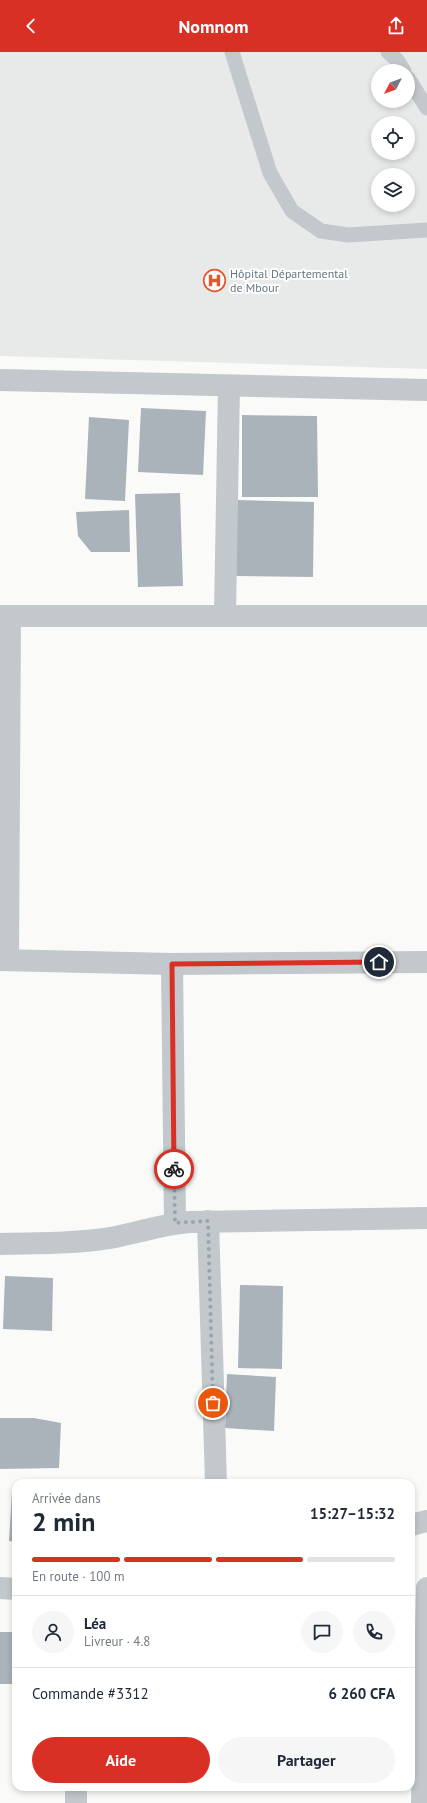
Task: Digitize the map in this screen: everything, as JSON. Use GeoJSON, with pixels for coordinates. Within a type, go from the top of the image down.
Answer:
{"type":"FeatureCollection","features":[{"type":"Feature","properties":{"kind":"street"},"geometry":{"type":"LineString","coordinates":[[0,380],[427,390]]}},
{"type":"Feature","properties":{"kind":"street"},"geometry":{"type":"LineString","coordinates":[[225,615],[229,386]]}},
{"type":"Feature","properties":{"kind":"street"},"geometry":{"type":"LineString","coordinates":[[427,616],[5,616],[4,960],[172,964],[427,962]]}},
{"type":"Feature","properties":{"kind":"street"},"geometry":{"type":"LineString","coordinates":[[172,964],[175,1223]]}},
{"type":"Feature","properties":{"kind":"street"},"geometry":{"type":"LineString","coordinates":[[0,1244],[59,1243],[109,1238],[175,1223],[208,1221],[427,1218]]}},
{"type":"Feature","properties":{"kind":"street"},"geometry":{"type":"LineString","coordinates":[[208,1221],[216,1479]]}},
{"type":"Feature","properties":{"kind":"street"},"geometry":{"type":"LineString","coordinates":[[415,1525],[427,1521]]}},
{"type":"Feature","properties":{"kind":"street"},"geometry":{"type":"LineString","coordinates":[[0,1588],[12,1589]]}},
{"type":"Feature","properties":{"kind":"street"},"geometry":{"type":"LineString","coordinates":[[422,1803],[427,1588]]}},
{"type":"Feature","properties":{"kind":"street"},"geometry":{"type":"LineString","coordinates":[[76,1791],[76,1803]]}},
{"type":"Feature","properties":{"kind":"lane"},"geometry":{"type":"LineString","coordinates":[[232,52],[270,174],[292,211],[321,231],[348,235],[427,230]]}},
{"type":"Feature","properties":{"kind":"lane"},"geometry":{"type":"LineString","coordinates":[[388,52],[400,64]]}},
{"type":"Feature","properties":{"kind":"lane"},"geometry":{"type":"LineString","coordinates":[[415,89],[427,108]]}},
{"type":"Feature","properties":{"kind":"shaded area","name":"Hôpital Départemental de Mbour"},"geometry":{"type":"Polygon","coordinates":[[[0,52],[427,52],[427,369],[0,356],[0,52]]]}},
{"type":"Feature","properties":{"kind":"building"},"geometry":{"type":"Polygon","coordinates":[[[141,408],[206,411],[203,475],[138,472],[141,408]]]}},
{"type":"Feature","properties":{"kind":"building"},"geometry":{"type":"Polygon","coordinates":[[[242,415],[317,416],[318,497],[242,497],[242,415]]]}},
{"type":"Feature","properties":{"kind":"building"},"geometry":{"type":"Polygon","coordinates":[[[89,417],[129,420],[125,501],[85,499],[89,417]]]}},
{"type":"Feature","properties":{"kind":"building"},"geometry":{"type":"Polygon","coordinates":[[[180,493],[183,586],[138,587],[135,494],[180,493]]]}},
{"type":"Feature","properties":{"kind":"building"},"geometry":{"type":"Polygon","coordinates":[[[237,500],[314,502],[313,577],[236,576],[237,500]]]}},
{"type":"Feature","properties":{"kind":"building"},"geometry":{"type":"Polygon","coordinates":[[[129,510],[130,552],[91,552],[78,536],[76,512],[129,510]]]}},
{"type":"Feature","properties":{"kind":"building"},"geometry":{"type":"Polygon","coordinates":[[[5,1276],[53,1278],[52,1331],[3,1329],[5,1276]]]}},
{"type":"Feature","properties":{"kind":"building"},"geometry":{"type":"Polygon","coordinates":[[[240,1285],[283,1286],[282,1369],[238,1368],[240,1285]]]}},
{"type":"Feature","properties":{"kind":"building"},"geometry":{"type":"Polygon","coordinates":[[[227,1374],[276,1377],[274,1431],[225,1428],[227,1374]]]}},
{"type":"Feature","properties":{"kind":"building"},"geometry":{"type":"Polygon","coordinates":[[[0,1418],[34,1418],[61,1423],[59,1468],[0,1469],[0,1418]]]}},
{"type":"Feature","properties":{"kind":"building"},"geometry":{"type":"Polygon","coordinates":[[[12,1492],[12,1541],[9,1541],[12,1492]]]}},
{"type":"Feature","properties":{"kind":"building"},"geometry":{"type":"Polygon","coordinates":[[[0,1632],[12,1632],[12,1684],[0,1684],[0,1632]]]}},
{"type":"Feature","properties":{"kind":"way so far"},"geometry":{"type":"LineString","coordinates":[[174,1169],[175,1223],[208,1221],[213,1403]]}},
{"type":"Feature","properties":{"kind":"place","name":"Hôpital Départemental de Mbour"},"geometry":{"type":"Point","coordinates":[214,281]}},
{"type":"Feature","properties":{"kind":"route"},"geometry":{"type":"LineString","coordinates":[[174,1169],[172,964],[379,962]]}}]}
